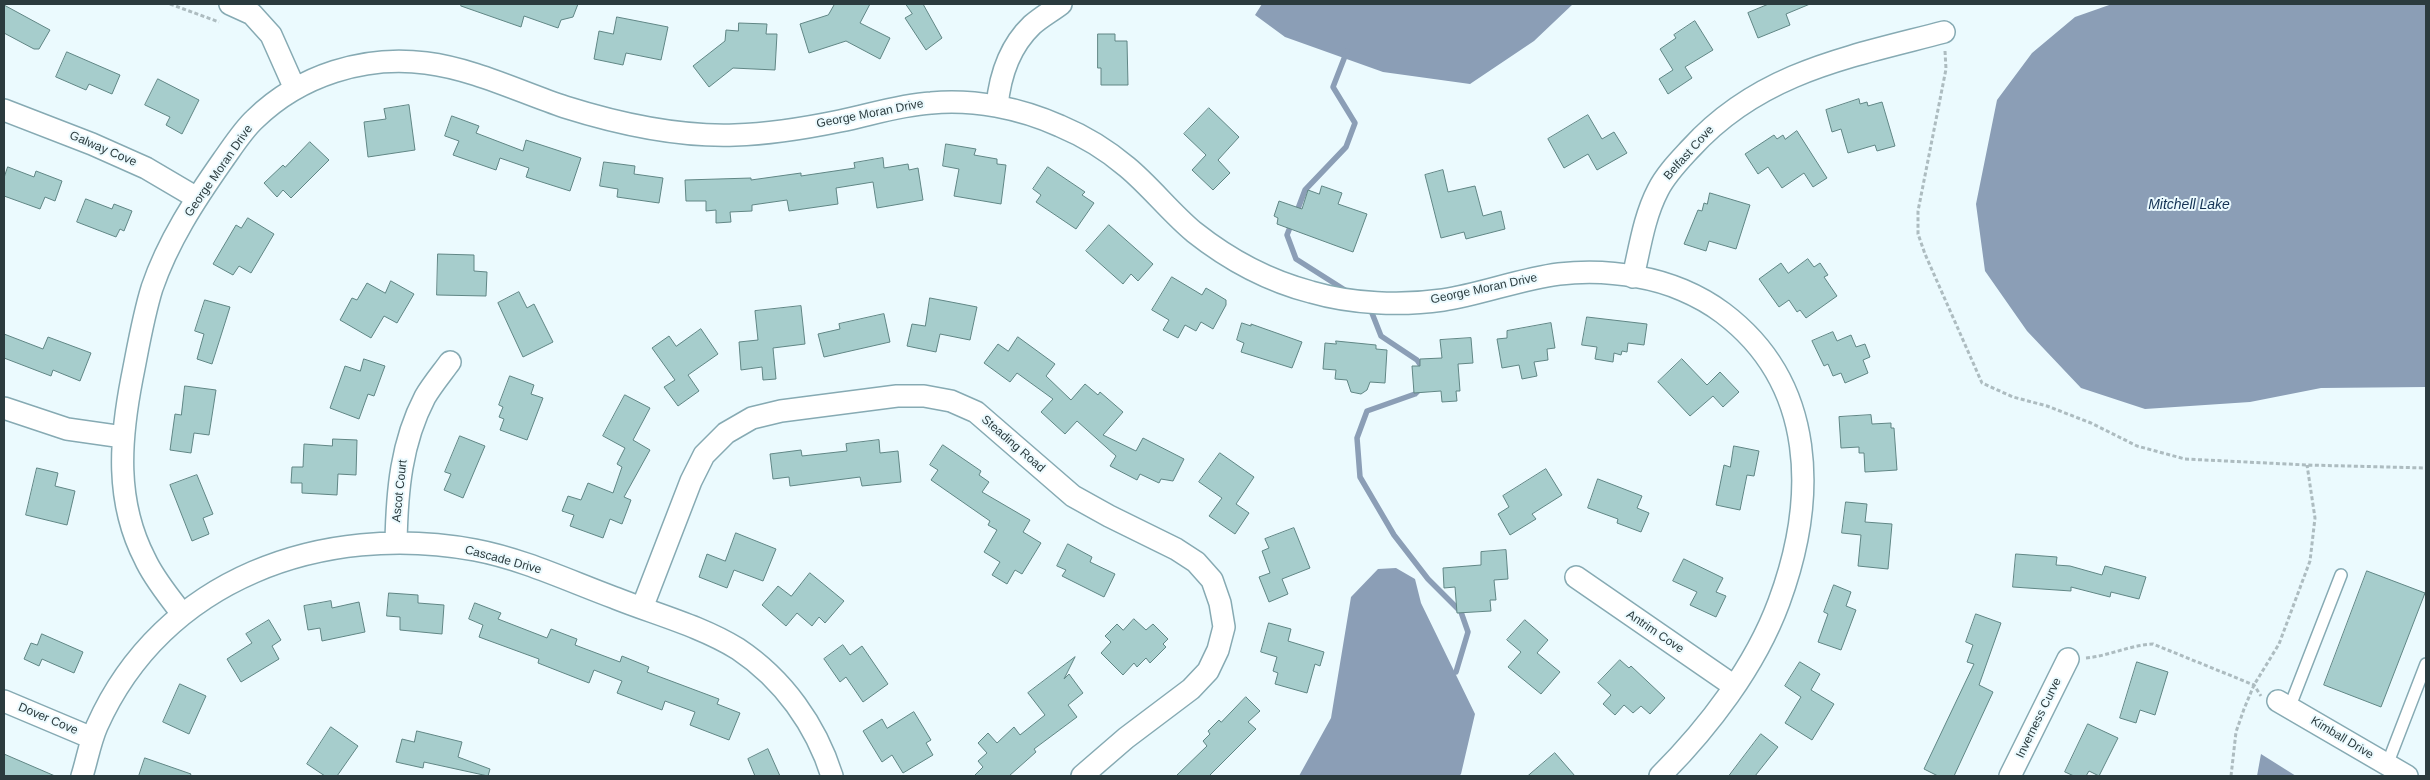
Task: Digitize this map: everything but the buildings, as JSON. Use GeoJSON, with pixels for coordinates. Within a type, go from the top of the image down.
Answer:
{"type":"FeatureCollection","features":[{"type":"Feature","properties":{"kind":"street"},"geometry":{"type":"LineString","coordinates":[[997,106],[1000,83],[1007,61],[1019,39],[1034,24],[1061,4]]}},
{"type":"Feature","properties":{"kind":"street"},"geometry":{"type":"LineString","coordinates":[[227,13],[252,14],[271,35],[295,89]]}},
{"type":"Feature","properties":{"kind":"street","name":"Belfast Cove"},"geometry":{"type":"LineString","coordinates":[[1633,277],[1648,213],[1659,188],[1675,166],[1707,130],[1744,102],[1786,78],[1831,62],[1944,32]]}},
{"type":"Feature","properties":{"kind":"street","name":"George Moran Drive"},"geometry":{"type":"LineString","coordinates":[[182,614],[146,563],[131,527],[123,490],[124,415],[140,336],[153,287],[174,238],[197,198],[254,120],[295,89],[318,77],[354,66],[392,61],[430,63],[467,72],[570,108],[622,123],[677,132],[732,135],[787,130],[841,121],[894,107],[935,102],[978,103],[997,106],[1059,125],[1097,145],[1131,170],[1193,231],[1230,258],[1271,278],[1312,293],[1357,301],[1439,301],[1564,273],[1600,273],[1633,277],[1673,286],[1708,302],[1737,324],[1762,349],[1777,372],[1796,413],[1802,449],[1802,494],[1794,557],[1778,607],[1753,656],[1713,715],[1660,776]]}},
{"type":"Feature","properties":{"kind":"street","name":"Galway Cove"},"geometry":{"type":"LineString","coordinates":[[4,110],[137,164],[197,198]]}},
{"type":"Feature","properties":{"kind":"street","name":"Ascot Court"},"geometry":{"type":"LineString","coordinates":[[396,543],[400,470],[410,431],[426,395],[450,362]]}},
{"type":"Feature","properties":{"kind":"street","name":"Steading Road"},"geometry":{"type":"LineString","coordinates":[[642,608],[691,481],[704,454],[726,433],[752,418],[780,411],[897,396],[924,396],[951,401],[976,412],[1073,496],[1108,516],[1176,549],[1196,562],[1212,580],[1220,603],[1224,627],[1218,650],[1208,671],[1191,689],[1126,738],[1082,776]]}},
{"type":"Feature","properties":{"kind":"street"},"geometry":{"type":"LineString","coordinates":[[4,408],[67,429],[123,437]]}},
{"type":"Feature","properties":{"kind":"street","name":"Cascade Drive"},"geometry":{"type":"LineString","coordinates":[[82,776],[92,738],[117,686],[143,652],[182,614],[217,590],[272,564],[322,549],[373,542],[425,543],[477,550],[527,564],[701,631],[737,649],[768,673],[795,703],[817,736],[832,776]]}},
{"type":"Feature","properties":{"kind":"street","name":"Antrim Cove"},"geometry":{"type":"LineString","coordinates":[[1576,577],[1734,686]]}},
{"type":"Feature","properties":{"kind":"street","name":"Inverness Curve"},"geometry":{"type":"LineString","coordinates":[[2010,776],[2068,659]]}},
{"type":"Feature","properties":{"kind":"street","name":"Dover Cove"},"geometry":{"type":"LineString","coordinates":[[4,701],[92,738]]}},
{"type":"Feature","properties":{"kind":"street","name":"Kimball Drive"},"geometry":{"type":"LineString","coordinates":[[2284,704],[2407,776]]}},
{"type":"Feature","properties":{"kind":"lane"},"geometry":{"type":"LineString","coordinates":[[2284,704],[2341,575]]}},
{"type":"Feature","properties":{"kind":"lane"},"geometry":{"type":"LineString","coordinates":[[2387,765],[2426,664]]}},
{"type":"Feature","properties":{"kind":"path"},"geometry":{"type":"LineString","coordinates":[[170,4],[227,13]]}},
{"type":"Feature","properties":{"kind":"path"},"geometry":{"type":"LineString","coordinates":[[1944,32],[1946,69],[1920,195],[1918,234],[1982,383],[2013,397],[2047,406],[2091,423],[2137,446],[2184,459],[2426,468]]}},
{"type":"Feature","properties":{"kind":"path"},"geometry":{"type":"LineString","coordinates":[[2231,776],[2236,732],[2254,685],[2279,644],[2310,562],[2315,518],[2308,465]]}},
{"type":"Feature","properties":{"kind":"path"},"geometry":{"type":"LineString","coordinates":[[2068,659],[2101,657],[2142,644],[2153,644],[2254,685],[2259,695],[2271,702],[2284,704]]}},
{"type":"Feature","properties":{"kind":"water"},"geometry":{"type":"Polygon","coordinates":[[[1262,4],[1573,4],[1534,41],[1470,84],[1383,72],[1285,37],[1255,15],[1262,4]]]}},
{"type":"Feature","properties":{"kind":"water","name":"Mitchell Lake"},"geometry":{"type":"Polygon","coordinates":[[[2112,4],[2426,4],[2426,387],[2321,388],[2250,402],[2145,409],[2081,388],[2027,331],[1985,271],[1976,204],[1997,100],[2032,53],[2075,17],[2112,4]]]}},
{"type":"Feature","properties":{"kind":"water"},"geometry":{"type":"Polygon","coordinates":[[[1396,568],[1415,579],[1421,603],[1475,714],[1461,774],[1459,776],[1299,776],[1331,718],[1351,597],[1378,569],[1396,568]]]}},
{"type":"Feature","properties":{"kind":"water"},"geometry":{"type":"Polygon","coordinates":[[[2261,754],[2296,776],[2257,776],[2261,754]]]}},
{"type":"Feature","properties":{"kind":"waterway"},"geometry":{"type":"LineString","coordinates":[[1296,214],[1305,190],[1346,147],[1355,123],[1333,87],[1347,51]]}},
{"type":"Feature","properties":{"kind":"waterway"},"geometry":{"type":"LineString","coordinates":[[1292,222],[1287,235],[1296,259],[1348,292]]}},
{"type":"Feature","properties":{"kind":"waterway"},"geometry":{"type":"LineString","coordinates":[[1370,308],[1381,336],[1417,360],[1424,370]]}},
{"type":"Feature","properties":{"kind":"waterway"},"geometry":{"type":"LineString","coordinates":[[1421,388],[1415,394],[1367,411],[1357,438],[1360,477],[1394,535],[1428,579],[1461,612],[1468,632],[1456,672]]}}]}
